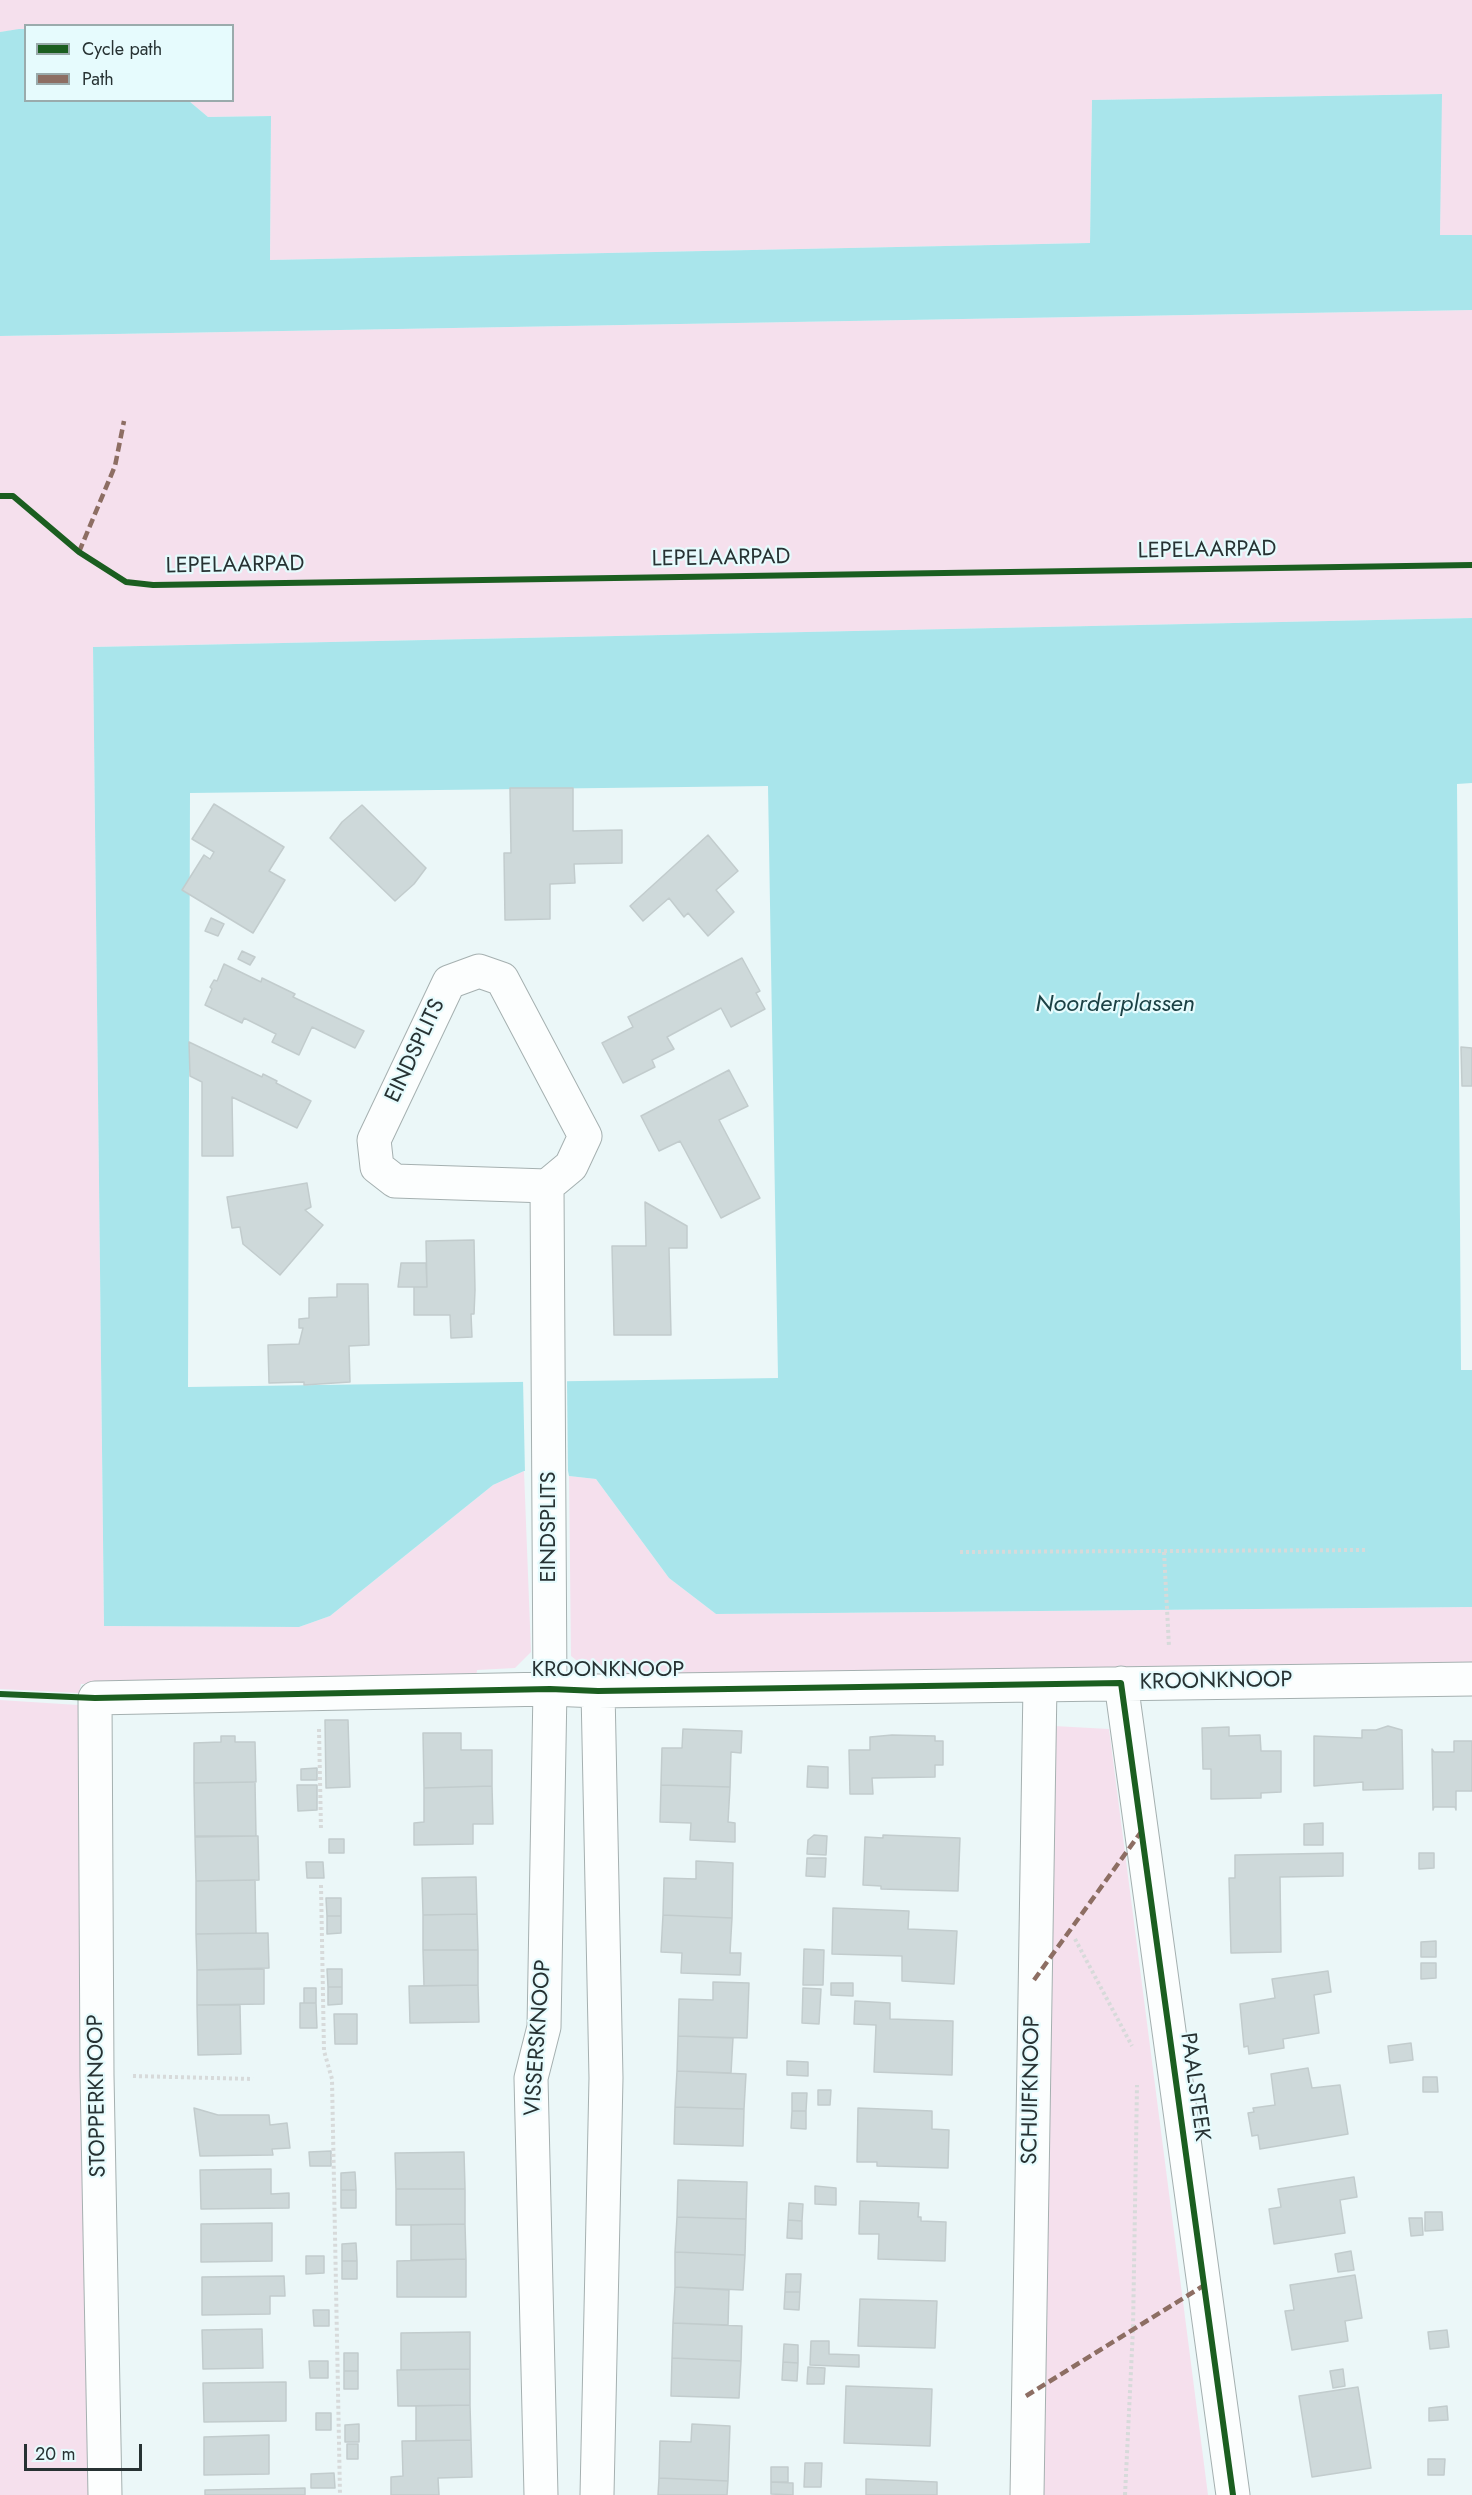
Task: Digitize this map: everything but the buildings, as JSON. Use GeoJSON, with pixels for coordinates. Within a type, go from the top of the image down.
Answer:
{"type":"FeatureCollection","features":[{"type":"Feature","properties":{"kind":"street","name":"EINDSPLITS"},"geometry":{"type":"LineString","coordinates":[[479,971],[502,979],[585,1136],[571,1166],[547,1186],[395,1181],[377,1167],[374,1140],[449,982],[479,971]]}},
{"type":"Feature","properties":{"kind":"street","name":"EINDSPLITS"},"geometry":{"type":"LineString","coordinates":[[547,1186],[550,1379],[550,1689]]}},
{"type":"Feature","properties":{"kind":"street","name":"KROONKNOOP"},"geometry":{"type":"LineString","coordinates":[[95,1698],[319,1692],[550,1689],[598,1691],[1472,1679]]}},
{"type":"Feature","properties":{"kind":"street","name":"PAALSTEEK"},"geometry":{"type":"LineString","coordinates":[[1121,1683],[1233,2495]]}},
{"type":"Feature","properties":{"kind":"street","name":"SCHUIFKNOOP"},"geometry":{"type":"LineString","coordinates":[[1027,2495],[1026,2396],[1040,1685]]}},
{"type":"Feature","properties":{"kind":"street","name":"VISSERSKNOOP"},"geometry":{"type":"LineString","coordinates":[[541,2495],[531,2078],[544,2027],[550,1689]]}},
{"type":"Feature","properties":{"kind":"street"},"geometry":{"type":"LineString","coordinates":[[597,2495],[606,2078],[598,1691]]}},
{"type":"Feature","properties":{"kind":"street","name":"STOPPERKNOOP"},"geometry":{"type":"LineString","coordinates":[[95,1698],[97,2075],[105,2495]]}},
{"type":"Feature","properties":{"kind":"path"},"geometry":{"type":"LineString","coordinates":[[960,1552],[1365,1550]]}},
{"type":"Feature","properties":{"kind":"path"},"geometry":{"type":"LineString","coordinates":[[1164,1552],[1169,1652]]}},
{"type":"Feature","properties":{"kind":"path"},"geometry":{"type":"LineString","coordinates":[[319,1692],[321,1830]]}},
{"type":"Feature","properties":{"kind":"path"},"geometry":{"type":"LineString","coordinates":[[321,1886],[324,2051],[332,2079],[340,2495]]}},
{"type":"Feature","properties":{"kind":"path"},"geometry":{"type":"LineString","coordinates":[[1070,1930],[1137,2055]]}},
{"type":"Feature","properties":{"kind":"path"},"geometry":{"type":"LineString","coordinates":[[97,2075],[253,2079]]}},
{"type":"Feature","properties":{"kind":"path"},"geometry":{"type":"LineString","coordinates":[[1125,2495],[1133,2329],[1137,2079]]}},
{"type":"Feature","properties":{"kind":"shaded area"},"geometry":{"type":"Polygon","coordinates":[[[0,0],[1472,0],[1472,235],[1440,235],[1441,94],[1092,100],[1090,243],[270,260],[271,116],[208,117],[190,102],[234,102],[234,24],[24,24],[24,29],[0,32],[0,0]]]}},
{"type":"Feature","properties":{"kind":"shaded area"},"geometry":{"type":"Polygon","coordinates":[[[1472,310],[1472,618],[93,647],[104,1626],[299,1627],[330,1616],[493,1485],[524,1471],[531,1652],[515,1668],[477,1670],[476,1679],[81,1684],[79,1693],[0,1689],[0,336],[1472,310]]]}},
{"type":"Feature","properties":{"kind":"shaded area"},"geometry":{"type":"Polygon","coordinates":[[[569,1476],[596,1479],[669,1578],[716,1614],[1472,1607],[1472,1662],[609,1675],[585,1667],[571,1656],[569,1476]]]}},
{"type":"Feature","properties":{"kind":"shaded area"},"geometry":{"type":"Polygon","coordinates":[[[0,1700],[78,1705],[90,2495],[0,2495],[0,1700]]]}},
{"type":"Feature","properties":{"kind":"shaded area"},"geometry":{"type":"Polygon","coordinates":[[[1054,1726],[1109,1729],[1208,2495],[1044,2495],[1054,1726]]]}},
{"type":"Feature","properties":{"kind":"water"},"geometry":{"type":"Polygon","coordinates":[[[24,29],[24,102],[190,102],[208,117],[271,116],[270,260],[1090,243],[1092,100],[1442,94],[1440,235],[1472,235],[1472,310],[0,336],[0,32],[24,29]]]}},
{"type":"Feature","properties":{"kind":"water","name":"Noorderplassen"},"geometry":{"type":"Polygon","coordinates":[[[1472,618],[1472,783],[1457,784],[1461,1370],[1472,1370],[1472,1607],[716,1614],[669,1578],[596,1479],[569,1476],[568,1471],[524,1471],[493,1485],[330,1616],[299,1627],[104,1626],[93,647],[1472,618]],[[768,786],[190,793],[188,1387],[778,1378],[768,786]]]}},
{"type":"Feature","properties":{"kind":"pier"},"geometry":{"type":"Polygon","coordinates":[[[523,1379],[567,1379],[568,1474],[525,1474],[523,1379]]]}},
{"type":"Feature","properties":{"kind":"marked path"},"geometry":{"type":"LineString","coordinates":[[79,552],[115,466],[124,421]]}},
{"type":"Feature","properties":{"kind":"marked path"},"geometry":{"type":"LineString","coordinates":[[1034,1980],[1141,1832]]}},
{"type":"Feature","properties":{"kind":"marked path"},"geometry":{"type":"LineString","coordinates":[[1026,2396],[1203,2286]]}},
{"type":"Feature","properties":{"kind":"cycle path","name":"LEPELAARPAD"},"geometry":{"type":"LineString","coordinates":[[0,496],[13,496],[79,552],[126,582],[153,585],[1472,565]]}},
{"type":"Feature","properties":{"kind":"cycle path"},"geometry":{"type":"LineString","coordinates":[[0,1694],[95,1698],[550,1689],[598,1691],[1121,1683],[1233,2495]]}}]}
